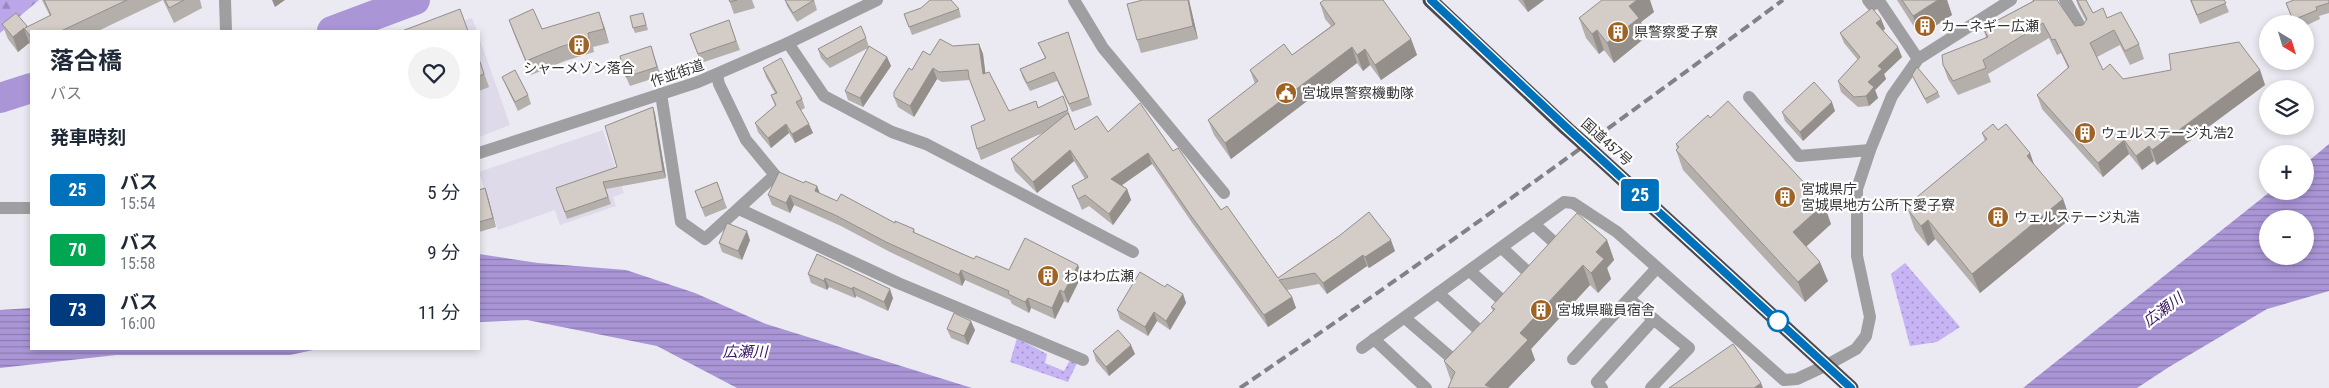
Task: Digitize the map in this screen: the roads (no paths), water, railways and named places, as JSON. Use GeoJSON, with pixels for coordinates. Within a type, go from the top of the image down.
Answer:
{"type":"FeatureCollection","features":[{"type":"Feature","properties":{"kind":"highway","name":"国道457号"},"geometry":{"type":"LineString","coordinates":[[1430,0],[1593,152],[1852,388]]}},
{"type":"Feature","properties":{"kind":"street"},"geometry":{"type":"LineString","coordinates":[[225,0],[226,30]]}},
{"type":"Feature","properties":{"kind":"street","name":"作並街道"},"geometry":{"type":"LineString","coordinates":[[480,153],[717,75],[877,0]]}},
{"type":"Feature","properties":{"kind":"street"},"geometry":{"type":"LineString","coordinates":[[1074,0],[1103,48],[1224,193]]}},
{"type":"Feature","properties":{"kind":"street"},"geometry":{"type":"LineString","coordinates":[[1868,0],[1872,6],[1879,1],[1918,59]]}},
{"type":"Feature","properties":{"kind":"street"},"geometry":{"type":"LineString","coordinates":[[1362,348],[1564,202],[1573,203],[1617,232],[1656,269],[1784,380],[1797,379],[1856,350],[1866,336],[1870,317],[1857,256],[1857,189],[1864,149],[1892,96],[1918,59],[2011,0]]}},
{"type":"Feature","properties":{"kind":"street"},"geometry":{"type":"LineString","coordinates":[[2065,0],[2084,33]]}},
{"type":"Feature","properties":{"kind":"street"},"geometry":{"type":"LineString","coordinates":[[788,43],[824,96],[892,132],[926,144],[1133,252]]}},
{"type":"Feature","properties":{"kind":"street"},"geometry":{"type":"LineString","coordinates":[[661,94],[681,222],[705,238],[775,175],[746,140],[719,84],[717,75]]}},
{"type":"Feature","properties":{"kind":"street"},"geometry":{"type":"LineString","coordinates":[[1749,97],[1799,156],[1864,149]]}},
{"type":"Feature","properties":{"kind":"street"},"geometry":{"type":"LineString","coordinates":[[0,208],[30,208]]}},
{"type":"Feature","properties":{"kind":"street"},"geometry":{"type":"LineString","coordinates":[[739,209],[898,283],[1083,360]]}},
{"type":"Feature","properties":{"kind":"street"},"geometry":{"type":"LineString","coordinates":[[1534,224],[1557,245]]}},
{"type":"Feature","properties":{"kind":"street"},"geometry":{"type":"LineString","coordinates":[[1502,248],[1532,276]]}},
{"type":"Feature","properties":{"kind":"street"},"geometry":{"type":"LineString","coordinates":[[1573,359],[1656,269]]}},
{"type":"Feature","properties":{"kind":"street"},"geometry":{"type":"LineString","coordinates":[[1470,271],[1506,304]]}},
{"type":"Feature","properties":{"kind":"street"},"geometry":{"type":"LineString","coordinates":[[1438,293],[1481,332]]}},
{"type":"Feature","properties":{"kind":"street"},"geometry":{"type":"LineString","coordinates":[[1629,299],[1689,348],[1651,388]]}},
{"type":"Feature","properties":{"kind":"street"},"geometry":{"type":"LineString","coordinates":[[1404,318],[1456,362]]}},
{"type":"Feature","properties":{"kind":"street"},"geometry":{"type":"LineString","coordinates":[[1602,388],[1597,382],[1654,320]]}},
{"type":"Feature","properties":{"kind":"street"},"geometry":{"type":"LineString","coordinates":[[1374,339],[1426,388]]}},
{"type":"Feature","properties":{"kind":"water"},"geometry":{"type":"Polygon","coordinates":[[[2329,144],[2329,291],[2267,309],[2137,388],[2023,388],[2260,200],[2314,200],[2314,156],[2329,144]]]}},
{"type":"Feature","properties":{"kind":"water","name":"広瀬川"},"geometry":{"type":"Polygon","coordinates":[[[480,254],[538,263],[626,270],[695,293],[766,324],[972,388],[737,388],[657,346],[527,320],[480,322],[480,254]]]}},
{"type":"Feature","properties":{"kind":"water"},"geometry":{"type":"Polygon","coordinates":[[[30,308],[30,350],[313,350],[290,355],[116,355],[0,368],[0,310],[30,308]]]}},
{"type":"Feature","properties":{"kind":"waterway"},"geometry":{"type":"LineString","coordinates":[[335,30],[415,0]]}},
{"type":"Feature","properties":{"kind":"waterway"},"geometry":{"type":"LineString","coordinates":[[0,98],[30,88]]}},
{"type":"Feature","properties":{"kind":"railway"},"geometry":{"type":"LineString","coordinates":[[1240,388],[1513,197],[1783,0]]}},
{"type":"Feature","properties":{"kind":"place","name":"カーネギー広瀬"},"geometry":{"type":"Point","coordinates":[1925,26]}},
{"type":"Feature","properties":{"kind":"place","name":"県警察愛子寮"},"geometry":{"type":"Point","coordinates":[1618,32]}},
{"type":"Feature","properties":{"kind":"place","name":"シャーメゾン落合"},"geometry":{"type":"Point","coordinates":[579,45]}},
{"type":"Feature","properties":{"kind":"place","name":"宮城県警察機動隊"},"geometry":{"type":"Point","coordinates":[1286,93]}},
{"type":"Feature","properties":{"kind":"place","name":"ウェルステージ丸浩2"},"geometry":{"type":"Point","coordinates":[2085,133]}},
{"type":"Feature","properties":{"kind":"place","name":"宮城県庁 宮城県地方公所下愛子寮"},"geometry":{"type":"Point","coordinates":[1785,197]}},
{"type":"Feature","properties":{"kind":"place","name":"ウェルステージ丸浩"},"geometry":{"type":"Point","coordinates":[1998,217]}},
{"type":"Feature","properties":{"kind":"place","name":"わはわ広瀬"},"geometry":{"type":"Point","coordinates":[1048,276]}},
{"type":"Feature","properties":{"kind":"place","name":"宮城県職員宿舎"},"geometry":{"type":"Point","coordinates":[1541,310]}}]}
